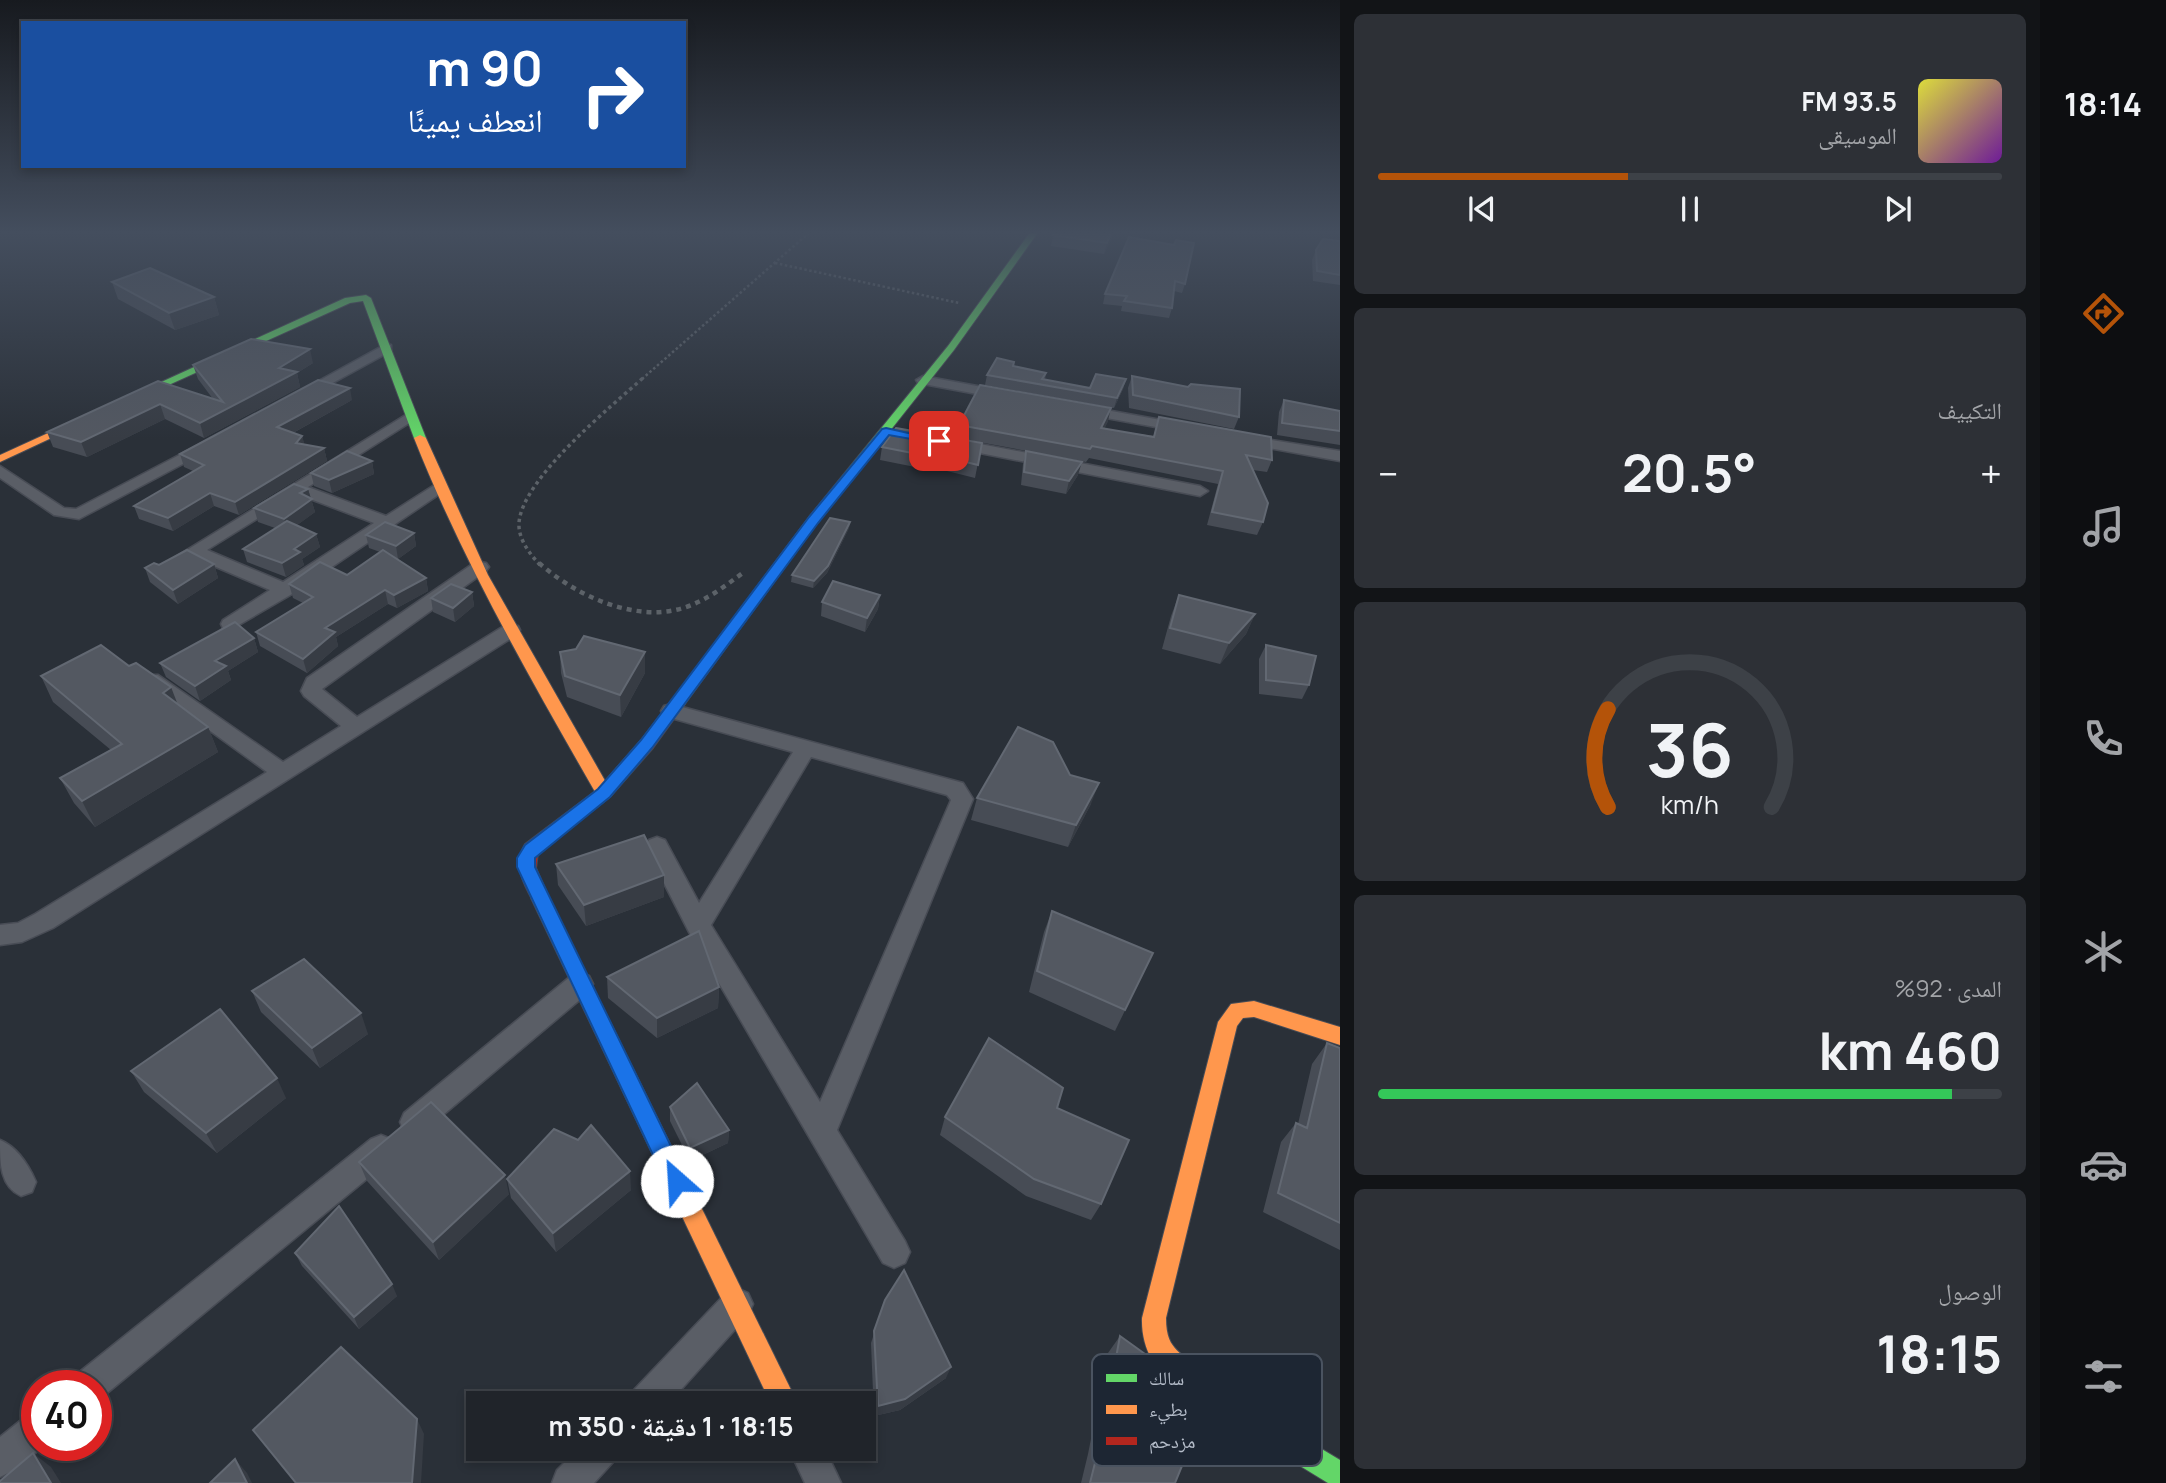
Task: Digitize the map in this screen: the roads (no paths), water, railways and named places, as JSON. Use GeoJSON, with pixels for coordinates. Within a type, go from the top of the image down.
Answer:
{"type":"FeatureCollection","features":[{"type":"Feature","properties":{"kind":"street"},"geometry":{"type":"LineString","coordinates":[[0,460],[353,300]]}},
{"type":"Feature","properties":{"kind":"street"},"geometry":{"type":"LineString","coordinates":[[367,300],[409,417],[439,489],[510,630],[604,793]]}},
{"type":"Feature","properties":{"kind":"street"},"geometry":{"type":"LineString","coordinates":[[779,1391],[580,984],[526,867],[526,858],[531,849],[604,793],[671,711],[813,520],[893,432],[923,380],[951,348],[985,300]]}},
{"type":"Feature","properties":{"kind":"street"},"geometry":{"type":"LineString","coordinates":[[288,402],[386,348]]}},
{"type":"Feature","properties":{"kind":"street"},"geometry":{"type":"LineString","coordinates":[[923,380],[1016,397]]}},
{"type":"Feature","properties":{"kind":"street"},"geometry":{"type":"LineString","coordinates":[[1069,407],[1202,432]]}},
{"type":"Feature","properties":{"kind":"street"},"geometry":{"type":"LineString","coordinates":[[163,571],[409,417]]}},
{"type":"Feature","properties":{"kind":"street"},"geometry":{"type":"LineString","coordinates":[[1229,437],[1340,456]]}},
{"type":"Feature","properties":{"kind":"street"},"geometry":{"type":"LineString","coordinates":[[0,471],[60,512],[79,514],[214,442]]}},
{"type":"Feature","properties":{"kind":"street"},"geometry":{"type":"LineString","coordinates":[[941,442],[1200,491]]}},
{"type":"Feature","properties":{"kind":"street"},"geometry":{"type":"LineString","coordinates":[[297,488],[386,522]]}},
{"type":"Feature","properties":{"kind":"street"},"geometry":{"type":"LineString","coordinates":[[230,624],[439,489]]}},
{"type":"Feature","properties":{"kind":"street"},"geometry":{"type":"LineString","coordinates":[[196,552],[286,590]]}},
{"type":"Feature","properties":{"kind":"street"},"geometry":{"type":"LineString","coordinates":[[356,727],[311,691],[314,683],[480,567]]}},
{"type":"Feature","properties":{"kind":"street"},"geometry":{"type":"LineString","coordinates":[[0,935],[22,932],[44,922],[510,630]]}},
{"type":"Feature","properties":{"kind":"street"},"geometry":{"type":"LineString","coordinates":[[136,668],[283,772]]}},
{"type":"Feature","properties":{"kind":"street"},"geometry":{"type":"LineString","coordinates":[[671,711],[955,789],[962,799],[822,1130]]}},
{"type":"Feature","properties":{"kind":"street"},"geometry":{"type":"LineString","coordinates":[[698,925],[806,748]]}},
{"type":"Feature","properties":{"kind":"street"},"geometry":{"type":"LineString","coordinates":[[657,846],[698,925],[894,1252]]}},
{"type":"Feature","properties":{"kind":"street"},"geometry":{"type":"LineString","coordinates":[[109,1370],[580,984]]}},
{"type":"Feature","properties":{"kind":"street"},"geometry":{"type":"LineString","coordinates":[[1162,1354],[1154,1341],[1154,1318],[1228,1022],[1238,1010],[1254,1009],[1340,1035]]}},
{"type":"Feature","properties":{"kind":"street"},"geometry":{"type":"LineString","coordinates":[[0,1154],[21,1182]]}},
{"type":"Feature","properties":{"kind":"street"},"geometry":{"type":"LineString","coordinates":[[657,1391],[737,1304]]}},
{"type":"Feature","properties":{"kind":"street"},"geometry":{"type":"LineString","coordinates":[[0,1458],[21,1442]]}},
{"type":"Feature","properties":{"kind":"street"},"geometry":{"type":"LineString","coordinates":[[570,1483],[591,1461]]}},
{"type":"Feature","properties":{"kind":"street"},"geometry":{"type":"LineString","coordinates":[[813,1461],[823,1483]]}},
{"type":"Feature","properties":{"kind":"street"},"geometry":{"type":"LineString","coordinates":[[1322,1464],[1340,1475]]}}]}
